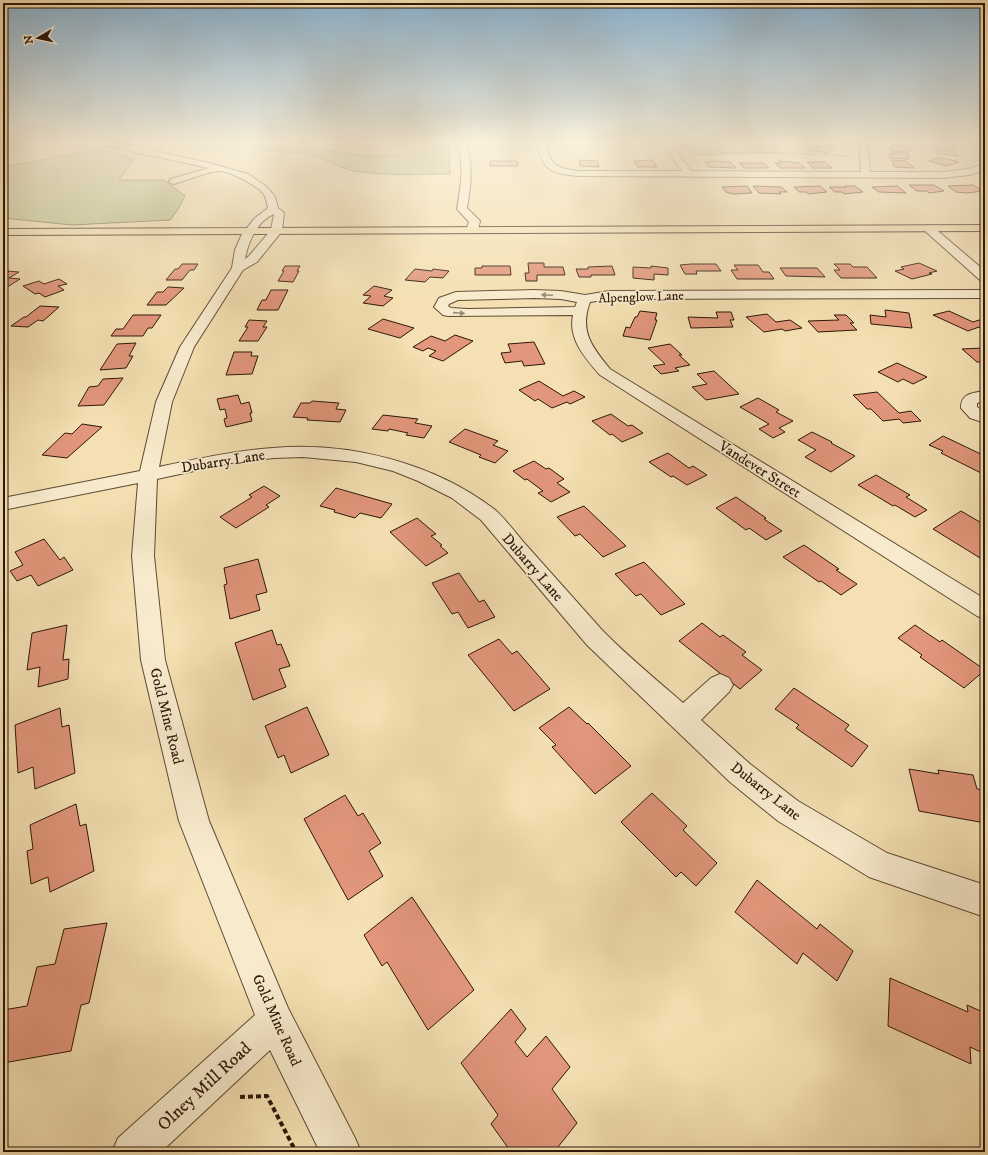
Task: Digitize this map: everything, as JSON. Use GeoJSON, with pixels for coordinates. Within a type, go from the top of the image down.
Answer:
{"type":"FeatureCollection","features":[{"type":"Feature","properties":{"kind":"main road"},"geometry":{"type":"LineString","coordinates":[[3,232],[985,228]]}},
{"type":"Feature","properties":{"kind":"street"},"geometry":{"type":"LineString","coordinates":[[269,194],[273,202],[273,209],[279,213],[276,231]]}},
{"type":"Feature","properties":{"kind":"street"},"geometry":{"type":"LineString","coordinates":[[465,194],[462,209],[475,221],[472,230]]}},
{"type":"Feature","properties":{"kind":"street","name":"Gold Mine Road"},"geometry":{"type":"LineString","coordinates":[[238,268],[238,258],[248,232],[265,213],[273,209]]}},
{"type":"Feature","properties":{"kind":"street"},"geometry":{"type":"LineString","coordinates":[[928,228],[985,278]]}},
{"type":"Feature","properties":{"kind":"street","name":"Gold Mine Road"},"geometry":{"type":"LineString","coordinates":[[276,231],[253,259],[238,268],[187,347],[164,402],[148,475],[143,556],[153,660],[194,821],[275,1021],[341,1152]]}},
{"type":"Feature","properties":{"kind":"street","name":"Alpenglow Lane"},"geometry":{"type":"LineString","coordinates":[[582,305],[561,295],[534,294],[456,296],[444,301],[441,307],[448,312],[468,313],[582,305],[608,295],[985,294]]}},
{"type":"Feature","properties":{"kind":"street","name":"Vandever Street"},"geometry":{"type":"LineString","coordinates":[[582,305],[578,324],[585,349],[605,372],[985,610]]}},
{"type":"Feature","properties":{"kind":"street"},"geometry":{"type":"LineString","coordinates":[[985,396],[969,401],[969,408],[976,414],[985,418]]}},
{"type":"Feature","properties":{"kind":"street","name":"Dubarry Lane"},"geometry":{"type":"LineString","coordinates":[[3,504],[231,458],[274,453],[303,452],[356,457],[398,467],[425,477],[459,494],[488,515],[595,638],[740,772],[788,811],[880,866],[985,901]]}},
{"type":"Feature","properties":{"kind":"street"},"geometry":{"type":"LineString","coordinates":[[683,720],[720,685]]}},
{"type":"Feature","properties":{"kind":"street","name":"Olney Mill Road"},"geometry":{"type":"LineString","coordinates":[[132,1152],[275,1021]]}},
{"type":"Feature","properties":{"kind":"path"},"geometry":{"type":"LineString","coordinates":[[235,1100],[241,1096],[267,1096],[296,1152]]}},
{"type":"Feature","properties":{"kind":"green space"},"geometry":{"type":"Polygon","coordinates":[[[3,194],[182,194],[185,196],[170,220],[72,225],[3,218],[3,194]]]}},
{"type":"Feature","properties":{"kind":"building"},"geometry":{"type":"Polygon","coordinates":[[[528,263],[544,263],[544,267],[563,267],[565,275],[537,275],[537,281],[526,281],[525,273],[529,273],[528,263]]]}},
{"type":"Feature","properties":{"kind":"building"},"geometry":{"type":"Polygon","coordinates":[[[919,263],[937,271],[929,273],[932,274],[912,279],[895,271],[904,269],[901,267],[919,263]]]}},
{"type":"Feature","properties":{"kind":"building"},"geometry":{"type":"Polygon","coordinates":[[[182,264],[198,264],[194,270],[190,270],[182,280],[166,280],[175,269],[178,269],[182,264]]]}},
{"type":"Feature","properties":{"kind":"building"},"geometry":{"type":"Polygon","coordinates":[[[716,264],[721,271],[696,271],[697,274],[685,274],[680,265],[716,264]]]}},
{"type":"Feature","properties":{"kind":"building"},"geometry":{"type":"Polygon","coordinates":[[[834,264],[850,264],[853,267],[867,267],[877,278],[841,278],[834,270],[840,270],[834,264]]]}},
{"type":"Feature","properties":{"kind":"building"},"geometry":{"type":"Polygon","coordinates":[[[734,265],[758,265],[763,272],[769,272],[774,279],[737,279],[731,270],[738,270],[734,265]]]}},
{"type":"Feature","properties":{"kind":"building"},"geometry":{"type":"Polygon","coordinates":[[[285,266],[300,266],[293,282],[278,281],[284,271],[282,271],[285,266]]]}},
{"type":"Feature","properties":{"kind":"building"},"geometry":{"type":"Polygon","coordinates":[[[482,266],[510,266],[511,275],[475,275],[475,268],[482,268],[482,266]]]}},
{"type":"Feature","properties":{"kind":"building"},"geometry":{"type":"Polygon","coordinates":[[[612,266],[615,275],[591,275],[591,277],[579,277],[576,269],[588,269],[588,267],[612,266]]]}},
{"type":"Feature","properties":{"kind":"building"},"geometry":{"type":"Polygon","coordinates":[[[651,266],[668,268],[668,275],[654,274],[654,280],[633,278],[633,267],[651,268],[651,266]]]}},
{"type":"Feature","properties":{"kind":"building"},"geometry":{"type":"Polygon","coordinates":[[[780,268],[817,268],[825,277],[786,276],[780,268]]]}},
{"type":"Feature","properties":{"kind":"building"},"geometry":{"type":"Polygon","coordinates":[[[415,269],[449,271],[443,278],[430,277],[425,282],[405,280],[415,269]]]}},
{"type":"Feature","properties":{"kind":"building"},"geometry":{"type":"Polygon","coordinates":[[[7,271],[19,272],[9,278],[20,279],[9,286],[3,285],[3,273],[7,271]]]}},
{"type":"Feature","properties":{"kind":"building"},"geometry":{"type":"Polygon","coordinates":[[[59,279],[67,284],[58,286],[64,290],[45,297],[39,293],[35,294],[23,286],[39,281],[44,284],[59,279]]]}},
{"type":"Feature","properties":{"kind":"building"},"geometry":{"type":"Polygon","coordinates":[[[374,286],[392,290],[384,296],[393,298],[383,306],[363,303],[371,296],[363,295],[374,286]]]}},
{"type":"Feature","properties":{"kind":"building"},"geometry":{"type":"Polygon","coordinates":[[[168,287],[184,288],[166,305],[147,305],[157,292],[163,292],[168,287]]]}},
{"type":"Feature","properties":{"kind":"building"},"geometry":{"type":"Polygon","coordinates":[[[271,290],[288,290],[278,310],[257,310],[262,300],[266,300],[271,290]]]}},
{"type":"Feature","properties":{"kind":"building"},"geometry":{"type":"Polygon","coordinates":[[[40,306],[59,307],[43,321],[38,320],[28,327],[11,326],[26,317],[40,306]]]}},
{"type":"Feature","properties":{"kind":"building"},"geometry":{"type":"Polygon","coordinates":[[[885,310],[909,313],[912,328],[871,324],[870,315],[886,317],[885,310]]]}},
{"type":"Feature","properties":{"kind":"building"},"geometry":{"type":"Polygon","coordinates":[[[640,311],[657,313],[655,320],[657,320],[650,340],[623,336],[626,327],[630,328],[635,317],[637,317],[640,311]]]}},
{"type":"Feature","properties":{"kind":"building"},"geometry":{"type":"Polygon","coordinates":[[[949,311],[973,322],[979,320],[985,323],[985,328],[979,327],[968,331],[933,315],[949,311]]]}},
{"type":"Feature","properties":{"kind":"building"},"geometry":{"type":"Polygon","coordinates":[[[716,312],[731,312],[734,320],[730,320],[733,327],[691,328],[688,317],[718,318],[716,312]]]}},
{"type":"Feature","properties":{"kind":"building"},"geometry":{"type":"Polygon","coordinates":[[[767,314],[776,322],[790,320],[802,328],[785,331],[782,329],[764,332],[746,317],[767,314]]]}},
{"type":"Feature","properties":{"kind":"building"},"geometry":{"type":"Polygon","coordinates":[[[133,315],[161,315],[152,328],[148,328],[143,336],[111,336],[116,329],[123,329],[133,315]]]}},
{"type":"Feature","properties":{"kind":"building"},"geometry":{"type":"Polygon","coordinates":[[[834,315],[846,315],[854,323],[850,323],[857,330],[818,332],[808,321],[839,320],[834,315]]]}},
{"type":"Feature","properties":{"kind":"building"},"geometry":{"type":"Polygon","coordinates":[[[383,319],[414,328],[400,338],[368,329],[383,319]]]}},
{"type":"Feature","properties":{"kind":"building"},"geometry":{"type":"Polygon","coordinates":[[[249,320],[267,321],[263,327],[267,327],[258,341],[239,341],[248,327],[245,327],[249,320]]]}},
{"type":"Feature","properties":{"kind":"building"},"geometry":{"type":"Polygon","coordinates":[[[455,335],[473,341],[443,361],[429,356],[436,351],[428,348],[423,351],[413,347],[431,336],[445,341],[455,335]]]}},
{"type":"Feature","properties":{"kind":"building"},"geometry":{"type":"Polygon","coordinates":[[[534,342],[545,364],[524,366],[522,361],[505,363],[501,353],[511,352],[508,344],[534,342]]]}},
{"type":"Feature","properties":{"kind":"building"},"geometry":{"type":"Polygon","coordinates":[[[136,343],[129,356],[133,356],[126,368],[100,370],[117,344],[136,343]]]}},
{"type":"Feature","properties":{"kind":"building"},"geometry":{"type":"Polygon","coordinates":[[[670,344],[690,365],[675,368],[679,371],[661,374],[653,366],[665,364],[648,348],[670,344]]]}},
{"type":"Feature","properties":{"kind":"building"},"geometry":{"type":"Polygon","coordinates":[[[984,348],[985,362],[977,362],[962,349],[984,348]]]}},
{"type":"Feature","properties":{"kind":"building"},"geometry":{"type":"Polygon","coordinates":[[[234,352],[252,352],[251,356],[258,356],[252,374],[226,375],[234,352]]]}},
{"type":"Feature","properties":{"kind":"building"},"geometry":{"type":"Polygon","coordinates":[[[897,363],[927,377],[913,384],[903,379],[898,382],[878,372],[897,363]]]}},
{"type":"Feature","properties":{"kind":"building"},"geometry":{"type":"Polygon","coordinates":[[[714,371],[739,394],[706,400],[692,387],[707,384],[697,374],[714,371]]]}},
{"type":"Feature","properties":{"kind":"building"},"geometry":{"type":"Polygon","coordinates":[[[123,378],[104,405],[78,406],[89,387],[98,386],[103,379],[123,378]]]}},
{"type":"Feature","properties":{"kind":"building"},"geometry":{"type":"Polygon","coordinates":[[[539,381],[563,396],[574,391],[585,397],[570,404],[567,402],[552,408],[538,399],[535,401],[519,390],[539,381]]]}},
{"type":"Feature","properties":{"kind":"building"},"geometry":{"type":"Polygon","coordinates":[[[877,392],[899,413],[911,411],[921,421],[903,423],[899,419],[883,421],[871,409],[867,409],[853,395],[877,392]]]}},
{"type":"Feature","properties":{"kind":"building"},"geometry":{"type":"Polygon","coordinates":[[[238,395],[241,404],[249,402],[252,413],[250,413],[252,421],[226,427],[224,419],[227,418],[225,409],[220,410],[217,399],[238,395]]]}},
{"type":"Feature","properties":{"kind":"building"},"geometry":{"type":"Polygon","coordinates":[[[758,398],[779,410],[776,412],[793,421],[779,428],[785,432],[773,438],[759,429],[769,424],[740,407],[758,398]]]}},
{"type":"Feature","properties":{"kind":"building"},"geometry":{"type":"Polygon","coordinates":[[[312,401],[339,403],[336,409],[346,410],[340,422],[307,420],[308,418],[293,417],[301,403],[310,403],[312,401]]]}},
{"type":"Feature","properties":{"kind":"building"},"geometry":{"type":"Polygon","coordinates":[[[611,414],[628,426],[632,425],[643,433],[622,442],[592,421],[611,414]]]}},
{"type":"Feature","properties":{"kind":"building"},"geometry":{"type":"Polygon","coordinates":[[[383,415],[418,419],[415,423],[432,426],[424,438],[406,435],[408,433],[389,429],[388,431],[372,429],[383,415]]]}},
{"type":"Feature","properties":{"kind":"building"},"geometry":{"type":"Polygon","coordinates":[[[82,424],[102,427],[67,458],[42,455],[65,433],[72,434],[82,424]]]}},
{"type":"Feature","properties":{"kind":"building"},"geometry":{"type":"Polygon","coordinates":[[[465,429],[498,441],[493,445],[508,451],[495,463],[479,457],[481,455],[449,442],[465,429]]]}},
{"type":"Feature","properties":{"kind":"building"},"geometry":{"type":"Polygon","coordinates":[[[812,432],[855,456],[831,472],[805,457],[816,450],[798,440],[812,432]]]}},
{"type":"Feature","properties":{"kind":"building"},"geometry":{"type":"Polygon","coordinates":[[[943,436],[985,456],[985,475],[941,453],[943,451],[929,445],[943,436]]]}},
{"type":"Feature","properties":{"kind":"building"},"geometry":{"type":"Polygon","coordinates":[[[668,453],[689,468],[693,466],[707,475],[687,485],[673,476],[671,477],[649,462],[668,453]]]}},
{"type":"Feature","properties":{"kind":"building"},"geometry":{"type":"Polygon","coordinates":[[[534,461],[546,469],[549,468],[564,479],[557,483],[570,492],[551,502],[538,493],[543,491],[513,471],[534,461]]]}},
{"type":"Feature","properties":{"kind":"building"},"geometry":{"type":"Polygon","coordinates":[[[876,475],[910,495],[906,497],[927,510],[915,517],[858,485],[876,475]]]}},
{"type":"Feature","properties":{"kind":"building"},"geometry":{"type":"Polygon","coordinates":[[[264,486],[280,496],[266,505],[269,507],[236,528],[220,517],[252,497],[249,495],[264,486]]]}},
{"type":"Feature","properties":{"kind":"building"},"geometry":{"type":"Polygon","coordinates":[[[336,488],[392,504],[381,518],[360,513],[355,518],[320,506],[336,488]]]}},
{"type":"Feature","properties":{"kind":"building"},"geometry":{"type":"Polygon","coordinates":[[[736,497],[782,531],[766,540],[749,528],[746,530],[716,508],[736,497]]]}},
{"type":"Feature","properties":{"kind":"building"},"geometry":{"type":"Polygon","coordinates":[[[584,506],[626,546],[603,557],[580,534],[575,536],[557,517],[584,506]]]}},
{"type":"Feature","properties":{"kind":"building"},"geometry":{"type":"Polygon","coordinates":[[[961,511],[985,525],[985,532],[980,535],[985,538],[985,561],[933,529],[961,511]]]}},
{"type":"Feature","properties":{"kind":"building"},"geometry":{"type":"Polygon","coordinates":[[[417,518],[436,534],[431,536],[442,545],[440,546],[448,553],[426,566],[390,532],[417,518]]]}},
{"type":"Feature","properties":{"kind":"building"},"geometry":{"type":"Polygon","coordinates":[[[44,539],[60,560],[64,557],[73,570],[38,586],[31,575],[17,581],[10,571],[23,565],[15,552],[44,539]]]}},
{"type":"Feature","properties":{"kind":"building"},"geometry":{"type":"Polygon","coordinates":[[[804,545],[839,569],[836,570],[857,584],[841,595],[783,557],[804,545]]]}},
{"type":"Feature","properties":{"kind":"building"},"geometry":{"type":"Polygon","coordinates":[[[258,559],[267,592],[256,595],[260,610],[230,619],[224,585],[227,584],[224,568],[258,559]]]}},
{"type":"Feature","properties":{"kind":"building"},"geometry":{"type":"Polygon","coordinates":[[[644,562],[685,604],[661,615],[641,594],[636,596],[615,574],[644,562]]]}},
{"type":"Feature","properties":{"kind":"building"},"geometry":{"type":"Polygon","coordinates":[[[459,573],[479,602],[484,600],[495,617],[468,628],[458,612],[452,614],[432,583],[459,573]]]}},
{"type":"Feature","properties":{"kind":"building"},"geometry":{"type":"Polygon","coordinates":[[[702,623],[720,637],[723,635],[746,652],[742,655],[762,670],[740,689],[679,641],[702,623]]]}},
{"type":"Feature","properties":{"kind":"building"},"geometry":{"type":"Polygon","coordinates":[[[67,625],[63,660],[69,659],[68,679],[38,687],[40,667],[27,670],[32,633],[67,625]]]}},
{"type":"Feature","properties":{"kind":"building"},"geometry":{"type":"Polygon","coordinates":[[[915,625],[940,642],[942,640],[985,670],[964,688],[920,657],[922,655],[898,638],[915,625]]]}},
{"type":"Feature","properties":{"kind":"building"},"geometry":{"type":"Polygon","coordinates":[[[272,630],[277,645],[281,644],[290,666],[279,669],[286,687],[253,700],[235,643],[272,630]]]}},
{"type":"Feature","properties":{"kind":"building"},"geometry":{"type":"Polygon","coordinates":[[[499,639],[512,654],[517,651],[550,689],[514,711],[468,655],[499,639]]]}},
{"type":"Feature","properties":{"kind":"building"},"geometry":{"type":"Polygon","coordinates":[[[794,688],[849,725],[845,730],[868,746],[852,767],[796,728],[799,725],[775,709],[794,688]]]}},
{"type":"Feature","properties":{"kind":"building"},"geometry":{"type":"Polygon","coordinates":[[[307,707],[329,755],[291,773],[284,755],[278,758],[265,726],[307,707]]]}},
{"type":"Feature","properties":{"kind":"building"},"geometry":{"type":"Polygon","coordinates":[[[569,707],[587,724],[588,723],[631,766],[595,794],[552,747],[556,745],[539,728],[569,707]]]}},
{"type":"Feature","properties":{"kind":"building"},"geometry":{"type":"Polygon","coordinates":[[[60,708],[62,727],[69,725],[75,773],[35,789],[33,767],[18,773],[15,725],[60,708]]]}},
{"type":"Feature","properties":{"kind":"building"},"geometry":{"type":"Polygon","coordinates":[[[909,769],[939,774],[938,770],[973,775],[977,789],[985,790],[985,823],[919,811],[909,769]]]}},
{"type":"Feature","properties":{"kind":"building"},"geometry":{"type":"Polygon","coordinates":[[[652,793],[687,826],[683,830],[717,863],[696,886],[681,872],[676,877],[621,822],[652,793]]]}},
{"type":"Feature","properties":{"kind":"building"},"geometry":{"type":"Polygon","coordinates":[[[345,795],[358,816],[363,813],[381,843],[369,851],[383,876],[348,900],[304,819],[345,795]]]}},
{"type":"Feature","properties":{"kind":"building"},"geometry":{"type":"Polygon","coordinates":[[[76,804],[80,826],[86,824],[94,871],[50,892],[48,877],[31,884],[27,851],[33,849],[30,825],[76,804]]]}},
{"type":"Feature","properties":{"kind":"building"},"geometry":{"type":"Polygon","coordinates":[[[757,880],[817,929],[820,924],[853,951],[837,981],[803,953],[797,964],[735,912],[757,880]]]}},
{"type":"Feature","properties":{"kind":"building"},"geometry":{"type":"Polygon","coordinates":[[[412,897],[474,990],[428,1030],[387,962],[382,966],[364,935],[412,897]]]}},
{"type":"Feature","properties":{"kind":"building"},"geometry":{"type":"Polygon","coordinates":[[[107,923],[89,1003],[81,1005],[71,1051],[3,1063],[3,1010],[27,1006],[37,967],[55,964],[64,929],[107,923]]]}},
{"type":"Feature","properties":{"kind":"building"},"geometry":{"type":"Polygon","coordinates":[[[890,978],[968,1012],[967,1005],[985,1013],[985,1054],[970,1047],[971,1064],[888,1026],[890,978]]]}},
{"type":"Feature","properties":{"kind":"building"},"geometry":{"type":"Polygon","coordinates":[[[511,1009],[526,1029],[515,1042],[527,1057],[546,1036],[570,1067],[552,1089],[577,1123],[554,1152],[511,1152],[491,1124],[498,1115],[461,1063],[511,1009]]]}}]}
